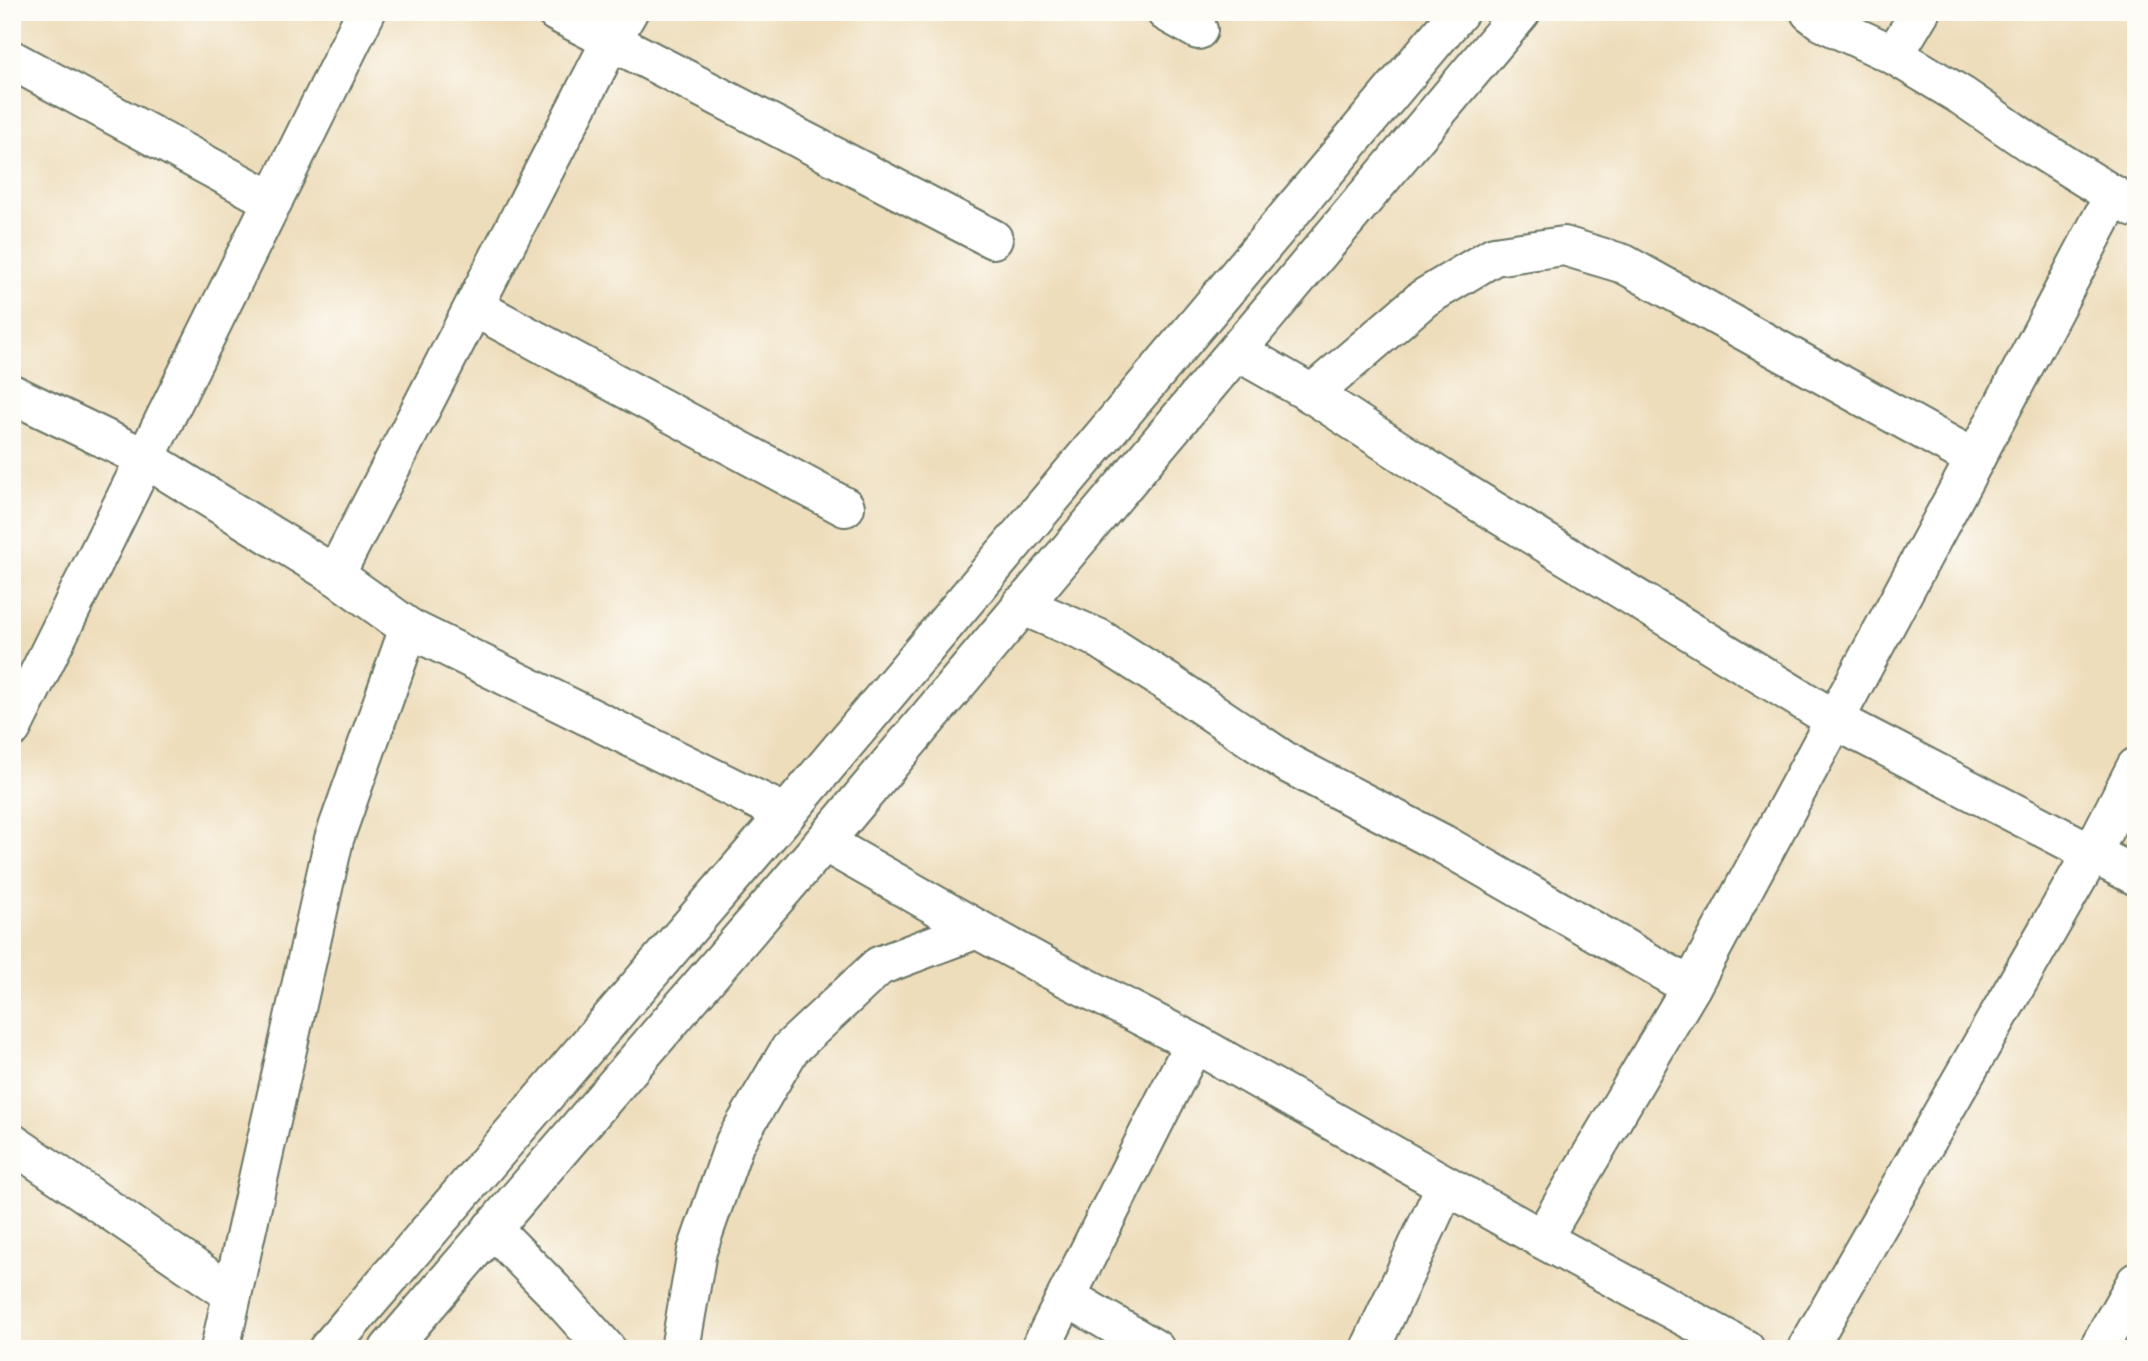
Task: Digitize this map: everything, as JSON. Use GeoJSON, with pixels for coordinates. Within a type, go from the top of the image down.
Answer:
{"type":"FeatureCollection","features":[{"type":"Feature","properties":{"kind":"street"},"geometry":{"type":"LineString","coordinates":[[12,728],[366,12]]}},
{"type":"Feature","properties":{"kind":"street"},"geometry":{"type":"LineString","coordinates":[[556,12],[620,27],[993,240]]}},
{"type":"Feature","properties":{"kind":"street"},"geometry":{"type":"LineString","coordinates":[[328,1349],[786,814],[1459,12]]}},
{"type":"Feature","properties":{"kind":"street"},"geometry":{"type":"LineString","coordinates":[[389,1349],[824,842],[1521,12]]}},
{"type":"Feature","properties":{"kind":"street"},"geometry":{"type":"LineString","coordinates":[[1542,1240],[1691,987],[1975,459],[2125,202],[2033,145],[1962,96],[1894,55],[1823,22],[1810,12]]}},
{"type":"Feature","properties":{"kind":"street"},"geometry":{"type":"LineString","coordinates":[[1894,55],[1920,12]]}},
{"type":"Feature","properties":{"kind":"street"},"geometry":{"type":"LineString","coordinates":[[335,575],[620,27]]}},
{"type":"Feature","properties":{"kind":"street"},"geometry":{"type":"LineString","coordinates":[[12,60],[273,201]]}},
{"type":"Feature","properties":{"kind":"street"},"geometry":{"type":"LineString","coordinates":[[1312,394],[1424,299],[1494,256],[1564,246],[1624,264],[1975,459]]}},
{"type":"Feature","properties":{"kind":"street"},"geometry":{"type":"LineString","coordinates":[[474,307],[845,507]]}},
{"type":"Feature","properties":{"kind":"street"},"geometry":{"type":"LineString","coordinates":[[1237,351],[1312,394],[1456,488],[1835,720],[2136,876]]}},
{"type":"Feature","properties":{"kind":"street"},"geometry":{"type":"LineString","coordinates":[[12,394],[145,458],[335,575],[409,628],[786,814]]}},
{"type":"Feature","properties":{"kind":"street"},"geometry":{"type":"LineString","coordinates":[[1021,605],[1098,638],[1289,764],[1443,844],[1691,987]]}},
{"type":"Feature","properties":{"kind":"street"},"geometry":{"type":"LineString","coordinates":[[220,1349],[334,839],[409,628]]}},
{"type":"Feature","properties":{"kind":"street"},"geometry":{"type":"LineString","coordinates":[[1807,1349],[2092,853],[2136,767]]}},
{"type":"Feature","properties":{"kind":"street"},"geometry":{"type":"LineString","coordinates":[[824,842],[1046,967],[1194,1043],[1542,1240],[1745,1349]]}},
{"type":"Feature","properties":{"kind":"street"},"geometry":{"type":"LineString","coordinates":[[680,1349],[697,1251],[735,1142],[790,1049],[879,966],[977,929]]}},
{"type":"Feature","properties":{"kind":"street"},"geometry":{"type":"LineString","coordinates":[[1040,1349],[1194,1043]]}},
{"type":"Feature","properties":{"kind":"street"},"geometry":{"type":"LineString","coordinates":[[12,1143],[232,1294]]}},
{"type":"Feature","properties":{"kind":"street"},"geometry":{"type":"LineString","coordinates":[[1370,1349],[1446,1185]]}},
{"type":"Feature","properties":{"kind":"street"},"geometry":{"type":"LineString","coordinates":[[492,1228],[606,1349]]}},
{"type":"Feature","properties":{"kind":"street"},"geometry":{"type":"LineString","coordinates":[[2098,1349],[2136,1282]]}},
{"type":"Feature","properties":{"kind":"street"},"geometry":{"type":"LineString","coordinates":[[1067,1297],[1155,1349]]}}]}
